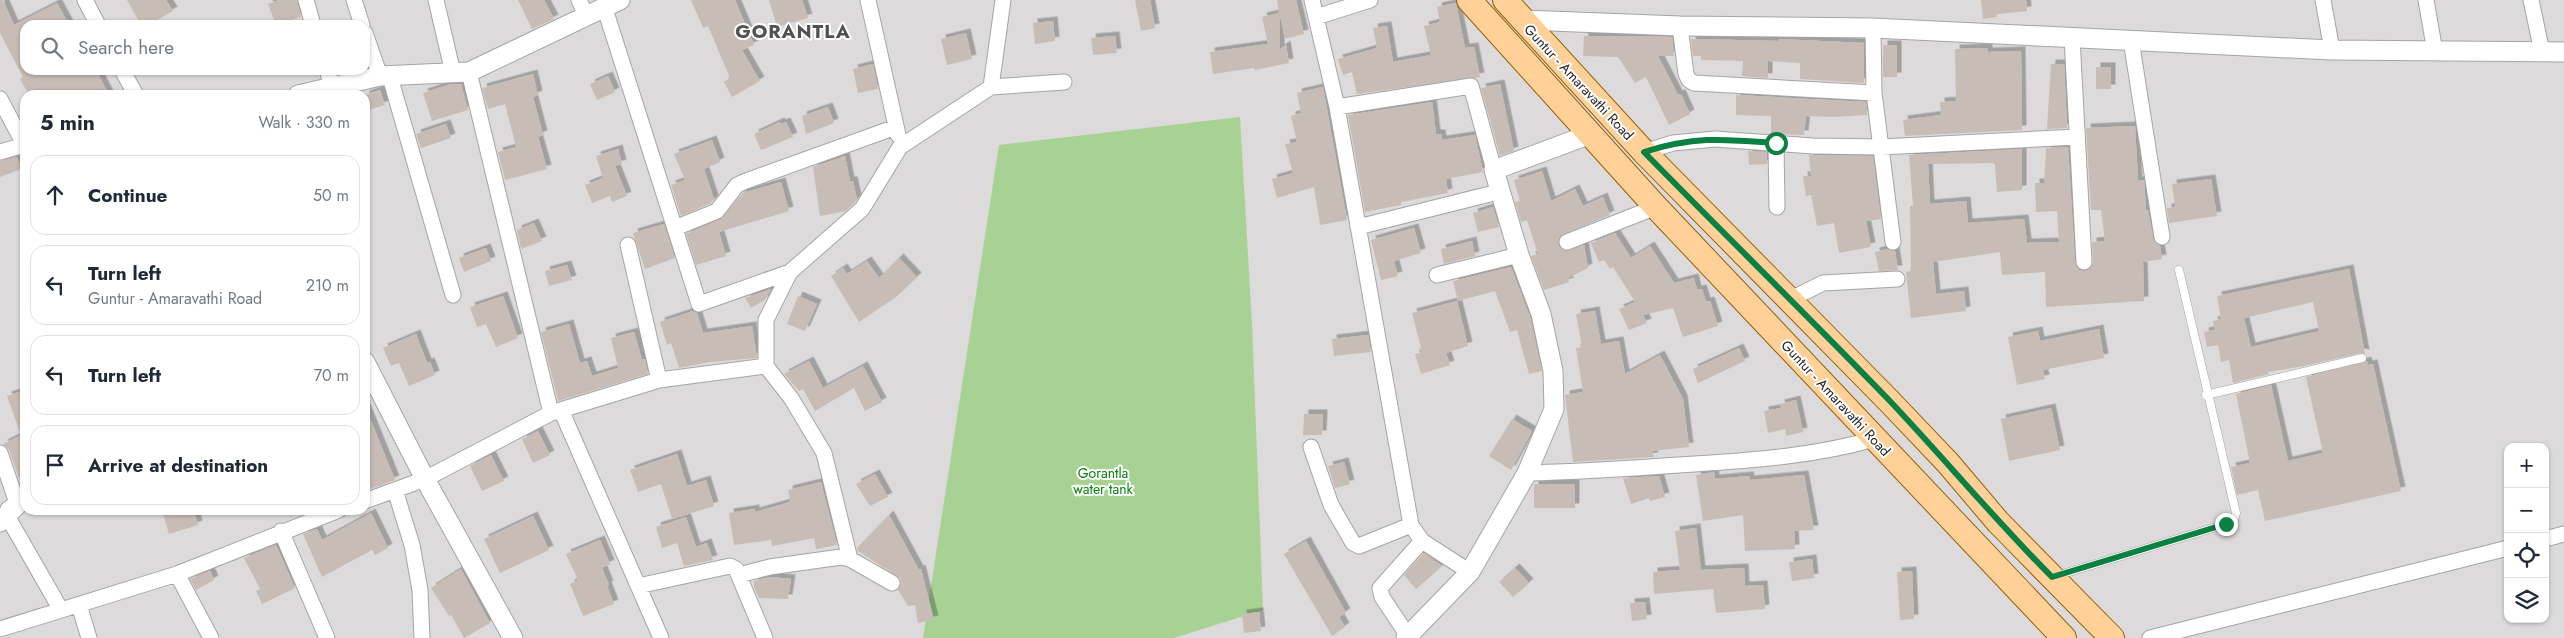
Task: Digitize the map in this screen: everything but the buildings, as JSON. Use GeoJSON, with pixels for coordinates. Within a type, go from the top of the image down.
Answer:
{"type":"FeatureCollection","features":[{"type":"Feature","properties":{"kind":"main road","name":"Guntur - Amaravathi Road"},"geometry":{"type":"LineString","coordinates":[[1469,0],[1588,135],[2064,638]]}},
{"type":"Feature","properties":{"kind":"main road","name":"Guntur - Amaravathi Road"},"geometry":{"type":"LineString","coordinates":[[1505,0],[1644,152],[1889,400],[1948,463],[1998,522],[2112,638]]}},
{"type":"Feature","properties":{"kind":"street"},"geometry":{"type":"LineString","coordinates":[[85,0],[95,20]]}},
{"type":"Feature","properties":{"kind":"street"},"geometry":{"type":"LineString","coordinates":[[306,0],[312,20]]}},
{"type":"Feature","properties":{"kind":"street"},"geometry":{"type":"LineString","coordinates":[[354,0],[360,20]]}},
{"type":"Feature","properties":{"kind":"street"},"geometry":{"type":"LineString","coordinates":[[436,0],[461,72],[556,411],[661,638]]}},
{"type":"Feature","properties":{"kind":"street"},"geometry":{"type":"LineString","coordinates":[[579,0],[587,18]]}},
{"type":"Feature","properties":{"kind":"street"},"geometry":{"type":"LineString","coordinates":[[868,0],[900,146]]}},
{"type":"Feature","properties":{"kind":"street"},"geometry":{"type":"LineString","coordinates":[[991,87],[1003,0]]}},
{"type":"Feature","properties":{"kind":"street"},"geometry":{"type":"LineString","coordinates":[[1312,0],[1337,107],[1412,525],[1422,541],[1470,572]]}},
{"type":"Feature","properties":{"kind":"street"},"geometry":{"type":"LineString","coordinates":[[1316,17],[1370,0]]}},
{"type":"Feature","properties":{"kind":"street"},"geometry":{"type":"LineString","coordinates":[[2323,0],[2332,50]]}},
{"type":"Feature","properties":{"kind":"street"},"geometry":{"type":"LineString","coordinates":[[2426,0],[2435,52]]}},
{"type":"Feature","properties":{"kind":"street"},"geometry":{"type":"LineString","coordinates":[[2531,0],[2542,52]]}},
{"type":"Feature","properties":{"kind":"street"},"geometry":{"type":"LineString","coordinates":[[307,90],[330,78],[385,77],[461,72],[613,5],[675,228],[699,304],[790,272],[862,209],[900,146],[991,87],[1064,82]]}},
{"type":"Feature","properties":{"kind":"street"},"geometry":{"type":"LineString","coordinates":[[1522,20],[1680,26],[1873,28],[2332,50],[2564,52]]}},
{"type":"Feature","properties":{"kind":"street"},"geometry":{"type":"LineString","coordinates":[[1680,26],[1686,74],[1689,80],[1694,83],[1874,93]]}},
{"type":"Feature","properties":{"kind":"street"},"geometry":{"type":"LineString","coordinates":[[1873,28],[1874,93],[1893,242]]}},
{"type":"Feature","properties":{"kind":"street"},"geometry":{"type":"LineString","coordinates":[[2072,38],[2084,262]]}},
{"type":"Feature","properties":{"kind":"street"},"geometry":{"type":"LineString","coordinates":[[2131,40],[2162,237]]}},
{"type":"Feature","properties":{"kind":"street"},"geometry":{"type":"LineString","coordinates":[[370,44],[385,77],[453,295]]}},
{"type":"Feature","properties":{"kind":"street"},"geometry":{"type":"LineString","coordinates":[[125,75],[133,90]]}},
{"type":"Feature","properties":{"kind":"street"},"geometry":{"type":"LineString","coordinates":[[1337,107],[1471,86],[1494,170],[1498,192],[1541,314],[1553,371],[1554,409],[1527,473],[1470,572],[1407,637],[1382,597],[1380,588],[1422,541]]}},
{"type":"Feature","properties":{"kind":"street"},"geometry":{"type":"LineString","coordinates":[[0,99],[20,137]]}},
{"type":"Feature","properties":{"kind":"street"},"geometry":{"type":"LineString","coordinates":[[675,228],[717,210],[722,206],[736,185],[896,127]]}},
{"type":"Feature","properties":{"kind":"street"},"geometry":{"type":"LineString","coordinates":[[1494,170],[1588,135]]}},
{"type":"Feature","properties":{"kind":"street"},"geometry":{"type":"LineString","coordinates":[[1644,152],[1691,140],[1715,139],[1881,147],[2077,137]]}},
{"type":"Feature","properties":{"kind":"street"},"geometry":{"type":"LineString","coordinates":[[1776,143],[1777,207]]}},
{"type":"Feature","properties":{"kind":"street"},"geometry":{"type":"LineString","coordinates":[[0,152],[20,146]]}},
{"type":"Feature","properties":{"kind":"street"},"geometry":{"type":"LineString","coordinates":[[1358,226],[1498,192]]}},
{"type":"Feature","properties":{"kind":"street"},"geometry":{"type":"LineString","coordinates":[[1567,242],[1656,207]]}},
{"type":"Feature","properties":{"kind":"street"},"geometry":{"type":"LineString","coordinates":[[628,245],[659,380]]}},
{"type":"Feature","properties":{"kind":"street"},"geometry":{"type":"LineString","coordinates":[[1437,275],[1519,255]]}},
{"type":"Feature","properties":{"kind":"street"},"geometry":{"type":"LineString","coordinates":[[790,272],[766,320],[766,366],[791,398],[824,453],[850,559]]}},
{"type":"Feature","properties":{"kind":"street"},"geometry":{"type":"LineString","coordinates":[[1791,299],[1823,283],[1897,279]]}},
{"type":"Feature","properties":{"kind":"street"},"geometry":{"type":"LineString","coordinates":[[370,499],[425,479],[556,411],[659,380],[766,366]]}},
{"type":"Feature","properties":{"kind":"street"},"geometry":{"type":"LineString","coordinates":[[370,372],[425,479],[514,638]]}},
{"type":"Feature","properties":{"kind":"street"},"geometry":{"type":"LineString","coordinates":[[1527,473],[1578,472],[1755,460],[1814,454],[1874,438]]}},
{"type":"Feature","properties":{"kind":"street"},"geometry":{"type":"LineString","coordinates":[[1311,447],[1331,505],[1353,543],[1359,546],[1412,525]]}},
{"type":"Feature","properties":{"kind":"street"},"geometry":{"type":"LineString","coordinates":[[0,453],[10,510],[61,610]]}},
{"type":"Feature","properties":{"kind":"street"},"geometry":{"type":"LineString","coordinates":[[395,490],[412,545],[420,590],[422,638]]}},
{"type":"Feature","properties":{"kind":"street"},"geometry":{"type":"LineString","coordinates":[[0,629],[178,574],[281,531],[325,515]]}},
{"type":"Feature","properties":{"kind":"street"},"geometry":{"type":"LineString","coordinates":[[281,531],[327,638]]}},
{"type":"Feature","properties":{"kind":"street"},"geometry":{"type":"LineString","coordinates":[[2549,538],[2564,534]]}},
{"type":"Feature","properties":{"kind":"street"},"geometry":{"type":"LineString","coordinates":[[2150,638],[2504,549]]}},
{"type":"Feature","properties":{"kind":"street"},"geometry":{"type":"LineString","coordinates":[[739,576],[770,567],[831,558],[850,559],[892,583]]}},
{"type":"Feature","properties":{"kind":"street"},"geometry":{"type":"LineString","coordinates":[[638,586],[724,567],[736,569],[765,638]]}},
{"type":"Feature","properties":{"kind":"street"},"geometry":{"type":"LineString","coordinates":[[178,574],[211,638]]}},
{"type":"Feature","properties":{"kind":"street"},"geometry":{"type":"LineString","coordinates":[[79,605],[89,638]]}},
{"type":"Feature","properties":{"kind":"lane"},"geometry":{"type":"LineString","coordinates":[[2052,577],[2234,520],[2236,513],[2206,395],[2179,270]]}},
{"type":"Feature","properties":{"kind":"lane"},"geometry":{"type":"LineString","coordinates":[[2206,395],[2362,358]]}},
{"type":"Feature","properties":{"kind":"shaded area"},"geometry":{"type":"Polygon","coordinates":[[[0,0],[2564,0],[2564,638],[0,638],[0,0]]]}},
{"type":"Feature","properties":{"kind":"green space","name":"Gorantla water tank"},"geometry":{"type":"Polygon","coordinates":[[[1240,117],[1252,324],[1263,610],[1174,638],[923,638],[999,145],[1240,117]]]}},
{"type":"Feature","properties":{"kind":"district","name":"GORANTLA"},"geometry":{"type":"Point","coordinates":[793,31]}},
{"type":"Feature","properties":{"kind":"route"},"geometry":{"type":"LineString","coordinates":[[1776,143],[1715,139],[1691,140],[1673,143],[1644,152],[1889,400],[1948,463],[1998,522],[2052,577],[2226,524]]}}]}
